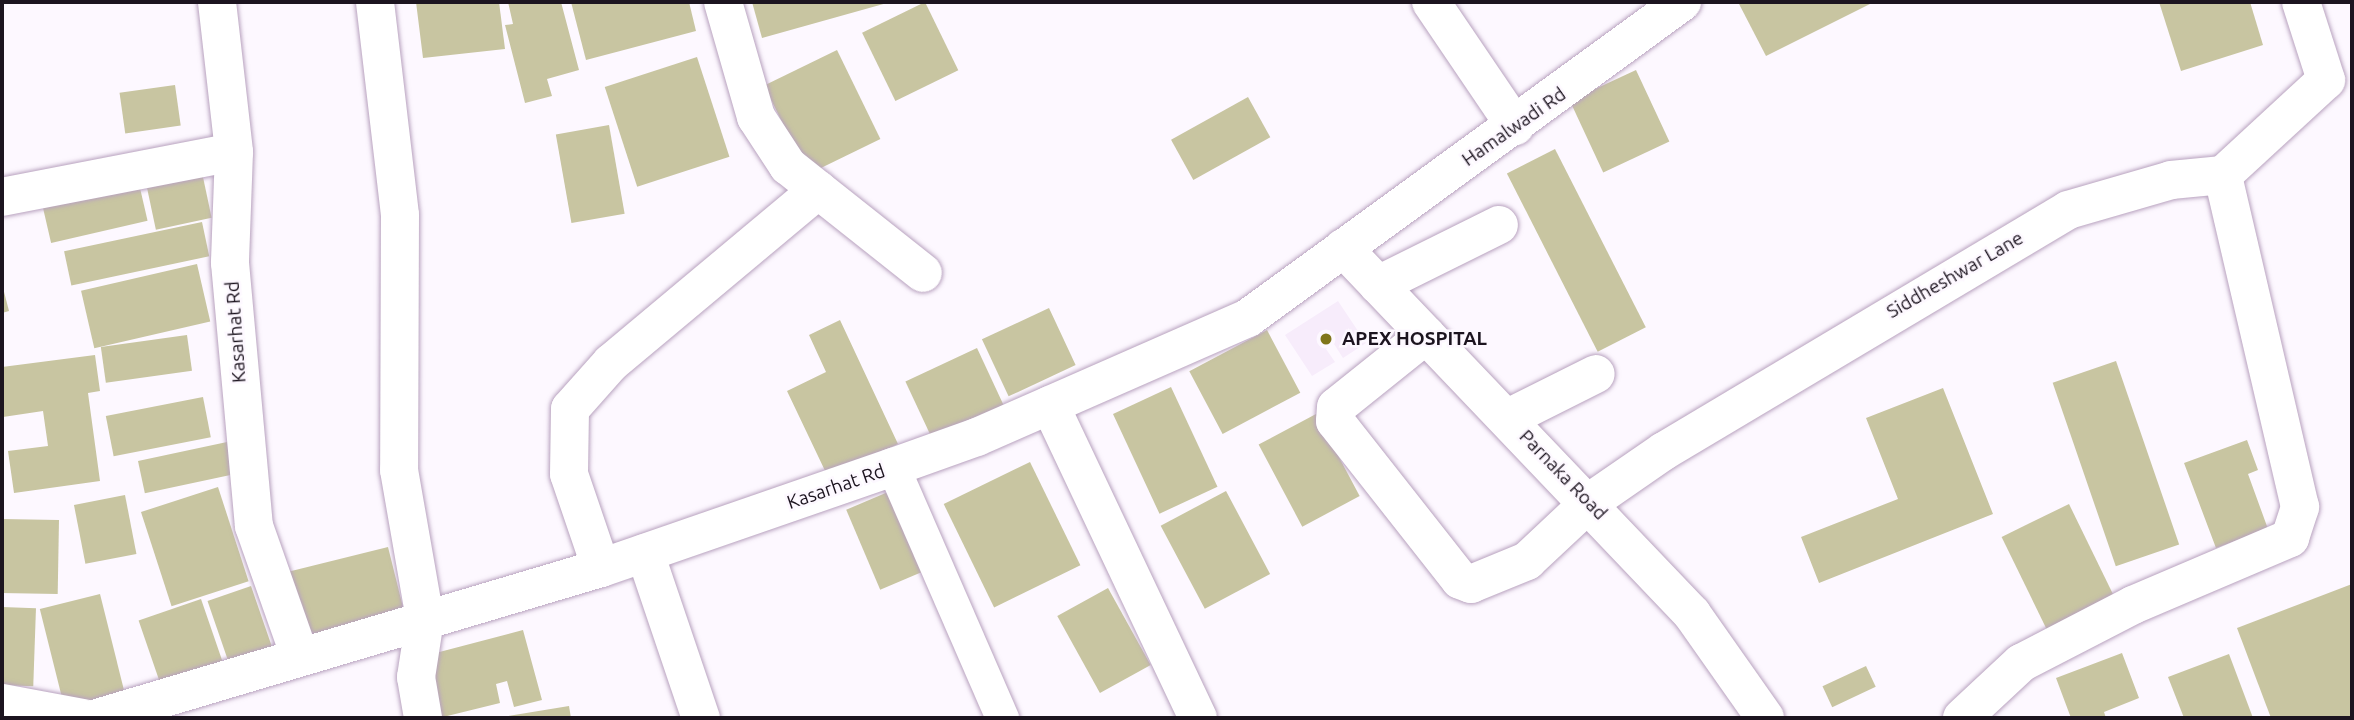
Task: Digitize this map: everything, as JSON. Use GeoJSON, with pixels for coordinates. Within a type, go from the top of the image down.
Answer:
{"type":"FeatureCollection","features":[{"type":"Feature","properties":{"kind":"street","name":"Kasarhat Rd"},"geometry":{"type":"LineString","coordinates":[[217,2],[234,152],[230,263],[254,526],[299,654]]}},
{"type":"Feature","properties":{"kind":"street"},"geometry":{"type":"LineString","coordinates":[[375,2],[400,215],[399,470],[425,619],[416,677],[423,718]]}},
{"type":"Feature","properties":{"kind":"street"},"geometry":{"type":"LineString","coordinates":[[723,2],[756,117],[788,166],[923,273]]}},
{"type":"Feature","properties":{"kind":"street"},"geometry":{"type":"LineString","coordinates":[[1431,2],[1515,126]]}},
{"type":"Feature","properties":{"kind":"street","name":"Hamalwadi Rd"},"geometry":{"type":"LineString","coordinates":[[1343,248],[1515,126],[1682,2]]}},
{"type":"Feature","properties":{"kind":"street"},"geometry":{"type":"LineString","coordinates":[[1962,718],[2021,663],[2133,605],[2290,538],[2300,507],[2223,175],[2339,83],[2301,2]]}},
{"type":"Feature","properties":{"kind":"street"},"geometry":{"type":"LineString","coordinates":[[2,197],[234,152]]}},
{"type":"Feature","properties":{"kind":"street","name":"Siddheshwar Lane"},"geometry":{"type":"LineString","coordinates":[[1426,335],[1336,407],[1335,421],[1460,580],[1471,584],[1527,561],[1590,502],[1911,298],[2068,210],[2171,180],[2223,175]]}},
{"type":"Feature","properties":{"kind":"street"},"geometry":{"type":"LineString","coordinates":[[601,568],[569,474],[570,409],[611,363],[818,190]]}},
{"type":"Feature","properties":{"kind":"street"},"geometry":{"type":"LineString","coordinates":[[1378,285],[1499,225]]}},
{"type":"Feature","properties":{"kind":"street","name":"Kasarhat Rd"},"geometry":{"type":"LineString","coordinates":[[97,718],[299,654],[601,568],[893,467],[1050,405],[1248,318],[1343,248]]}},
{"type":"Feature","properties":{"kind":"street","name":"Parnaka Road"},"geometry":{"type":"LineString","coordinates":[[1343,248],[1590,502],[1692,614],[1765,718]]}},
{"type":"Feature","properties":{"kind":"street"},"geometry":{"type":"LineString","coordinates":[[1508,418],[1596,374]]}},
{"type":"Feature","properties":{"kind":"street"},"geometry":{"type":"LineString","coordinates":[[1050,405],[1198,718]]}},
{"type":"Feature","properties":{"kind":"street"},"geometry":{"type":"LineString","coordinates":[[893,467],[1002,718]]}},
{"type":"Feature","properties":{"kind":"street"},"geometry":{"type":"LineString","coordinates":[[645,553],[701,718]]}},
{"type":"Feature","properties":{"kind":"street"},"geometry":{"type":"LineString","coordinates":[[2,703],[83,718]]}},
{"type":"Feature","properties":{"kind":"shaded area","name":"APEX HOSPITAL"},"geometry":{"type":"Polygon","coordinates":[[[1338,301],[1366,343],[1343,358],[1334,344],[1326,349],[1335,362],[1312,376],[1285,335],[1338,301]]]}},
{"type":"Feature","properties":{"kind":"building"},"geometry":{"type":"Polygon","coordinates":[[[416,2],[499,2],[505,49],[423,58],[416,2]]]}},
{"type":"Feature","properties":{"kind":"building"},"geometry":{"type":"Polygon","coordinates":[[[508,2],[561,2],[579,70],[547,79],[552,96],[525,103],[505,25],[513,24],[508,2]]]}},
{"type":"Feature","properties":{"kind":"building"},"geometry":{"type":"Polygon","coordinates":[[[571,2],[689,2],[696,31],[586,60],[571,2]]]}},
{"type":"Feature","properties":{"kind":"building"},"geometry":{"type":"Polygon","coordinates":[[[752,2],[887,2],[887,3],[762,38],[752,2]]]}},
{"type":"Feature","properties":{"kind":"building"},"geometry":{"type":"Polygon","coordinates":[[[925,2],[958,70],[895,101],[862,33],[925,2]]]}},
{"type":"Feature","properties":{"kind":"building"},"geometry":{"type":"Polygon","coordinates":[[[1738,2],[1874,2],[1766,56],[1738,2]]]}},
{"type":"Feature","properties":{"kind":"building"},"geometry":{"type":"Polygon","coordinates":[[[2159,2],[2250,2],[2263,45],[2181,71],[2159,2]]]}},
{"type":"Feature","properties":{"kind":"building"},"geometry":{"type":"Polygon","coordinates":[[[837,50],[880,139],[808,174],[764,86],[837,50]]]}},
{"type":"Feature","properties":{"kind":"building"},"geometry":{"type":"Polygon","coordinates":[[[697,57],[729,157],[637,187],[605,87],[697,57]]]}},
{"type":"Feature","properties":{"kind":"building"},"geometry":{"type":"Polygon","coordinates":[[[1636,70],[1669,142],[1603,172],[1570,101],[1636,70]]]}},
{"type":"Feature","properties":{"kind":"building"},"geometry":{"type":"Polygon","coordinates":[[[175,85],[181,126],[125,133],[120,93],[175,85]]]}},
{"type":"Feature","properties":{"kind":"building"},"geometry":{"type":"Polygon","coordinates":[[[1248,97],[1270,137],[1193,180],[1171,140],[1248,97]]]}},
{"type":"Feature","properties":{"kind":"building"},"geometry":{"type":"Polygon","coordinates":[[[609,125],[625,214],[571,223],[556,134],[609,125]]]}},
{"type":"Feature","properties":{"kind":"building"},"geometry":{"type":"Polygon","coordinates":[[[1555,149],[1646,327],[1598,352],[1507,174],[1555,149]]]}},
{"type":"Feature","properties":{"kind":"building"},"geometry":{"type":"Polygon","coordinates":[[[200,163],[212,218],[156,230],[144,175],[200,163]]]}},
{"type":"Feature","properties":{"kind":"building"},"geometry":{"type":"Polygon","coordinates":[[[137,175],[148,221],[51,243],[41,197],[137,175]]]}},
{"type":"Feature","properties":{"kind":"building"},"geometry":{"type":"Polygon","coordinates":[[[202,222],[209,256],[71,286],[64,251],[202,222]]]}},
{"type":"Feature","properties":{"kind":"building"},"geometry":{"type":"Polygon","coordinates":[[[197,264],[210,321],[94,348],[81,291],[197,264]]]}},
{"type":"Feature","properties":{"kind":"building"},"geometry":{"type":"Polygon","coordinates":[[[2,284],[9,311],[2,313],[2,284]]]}},
{"type":"Feature","properties":{"kind":"building"},"geometry":{"type":"Polygon","coordinates":[[[1049,308],[1076,365],[1009,396],[982,339],[1049,308]]]}},
{"type":"Feature","properties":{"kind":"building"},"geometry":{"type":"Polygon","coordinates":[[[840,320],[898,444],[828,477],[787,391],[826,372],[809,335],[840,320]]]}},
{"type":"Feature","properties":{"kind":"building"},"geometry":{"type":"Polygon","coordinates":[[[1267,330],[1300,393],[1223,434],[1189,371],[1267,330]]]}},
{"type":"Feature","properties":{"kind":"building"},"geometry":{"type":"Polygon","coordinates":[[[187,335],[192,371],[106,383],[101,347],[187,335]]]}},
{"type":"Feature","properties":{"kind":"building"},"geometry":{"type":"Polygon","coordinates":[[[977,348],[1006,410],[934,443],[905,381],[977,348]]]}},
{"type":"Feature","properties":{"kind":"building"},"geometry":{"type":"Polygon","coordinates":[[[95,355],[100,391],[88,393],[100,481],[14,493],[8,451],[48,446],[43,411],[3,417],[2,367],[95,355]]]}},
{"type":"Feature","properties":{"kind":"building"},"geometry":{"type":"Polygon","coordinates":[[[2116,361],[2179,544],[2116,566],[2053,383],[2116,361]]]}},
{"type":"Feature","properties":{"kind":"building"},"geometry":{"type":"Polygon","coordinates":[[[1171,387],[1217,487],[1159,514],[1113,414],[1171,387]]]}},
{"type":"Feature","properties":{"kind":"building"},"geometry":{"type":"Polygon","coordinates":[[[1943,388],[1993,514],[1819,583],[1801,537],[1898,499],[1866,418],[1943,388]]]}},
{"type":"Feature","properties":{"kind":"building"},"geometry":{"type":"Polygon","coordinates":[[[203,397],[211,437],[114,456],[106,416],[203,397]]]}},
{"type":"Feature","properties":{"kind":"building"},"geometry":{"type":"Polygon","coordinates":[[[1316,414],[1360,496],[1302,527],[1259,445],[1316,414]]]}},
{"type":"Feature","properties":{"kind":"building"},"geometry":{"type":"Polygon","coordinates":[[[2247,440],[2258,470],[2248,474],[2268,529],[2216,548],[2184,463],[2247,440]]]}},
{"type":"Feature","properties":{"kind":"building"},"geometry":{"type":"Polygon","coordinates":[[[227,442],[234,474],[145,493],[138,461],[227,442]]]}},
{"type":"Feature","properties":{"kind":"building"},"geometry":{"type":"Polygon","coordinates":[[[1030,462],[1080,565],[994,607],[944,504],[1030,462]]]}},
{"type":"Feature","properties":{"kind":"building"},"geometry":{"type":"Polygon","coordinates":[[[218,487],[249,581],[172,606],[141,512],[218,487]]]}},
{"type":"Feature","properties":{"kind":"building"},"geometry":{"type":"Polygon","coordinates":[[[895,489],[929,569],[880,590],[846,510],[895,489]]]}},
{"type":"Feature","properties":{"kind":"building"},"geometry":{"type":"Polygon","coordinates":[[[1226,491],[1270,574],[1205,609],[1161,526],[1226,491]]]}},
{"type":"Feature","properties":{"kind":"building"},"geometry":{"type":"Polygon","coordinates":[[[125,495],[136,554],[85,564],[74,505],[125,495]]]}},
{"type":"Feature","properties":{"kind":"building"},"geometry":{"type":"Polygon","coordinates":[[[2069,504],[2119,606],[2051,638],[2002,537],[2069,504]]]}},
{"type":"Feature","properties":{"kind":"building"},"geometry":{"type":"Polygon","coordinates":[[[2,519],[59,520],[58,594],[2,593],[2,519]]]}},
{"type":"Feature","properties":{"kind":"building"},"geometry":{"type":"Polygon","coordinates":[[[388,547],[404,612],[297,639],[280,574],[388,547]]]}},
{"type":"Feature","properties":{"kind":"building"},"geometry":{"type":"Polygon","coordinates":[[[2352,584],[2352,718],[2271,718],[2237,628],[2352,584]]]}},
{"type":"Feature","properties":{"kind":"building"},"geometry":{"type":"Polygon","coordinates":[[[251,586],[276,658],[232,673],[208,601],[251,586]]]}},
{"type":"Feature","properties":{"kind":"building"},"geometry":{"type":"Polygon","coordinates":[[[1108,588],[1151,665],[1100,693],[1057,616],[1108,588]]]}},
{"type":"Feature","properties":{"kind":"building"},"geometry":{"type":"Polygon","coordinates":[[[100,594],[126,697],[65,712],[40,609],[100,594]]]}},
{"type":"Feature","properties":{"kind":"building"},"geometry":{"type":"Polygon","coordinates":[[[201,599],[225,670],[163,691],[139,620],[201,599]]]}},
{"type":"Feature","properties":{"kind":"building"},"geometry":{"type":"Polygon","coordinates":[[[2,607],[36,608],[33,686],[2,685],[2,607]]]}},
{"type":"Feature","properties":{"kind":"building"},"geometry":{"type":"Polygon","coordinates":[[[523,630],[542,700],[514,707],[507,681],[496,684],[500,703],[439,718],[428,655],[523,630]]]}},
{"type":"Feature","properties":{"kind":"building"},"geometry":{"type":"Polygon","coordinates":[[[2122,653],[2139,698],[2104,712],[2106,718],[2071,718],[2056,678],[2122,653]]]}},
{"type":"Feature","properties":{"kind":"building"},"geometry":{"type":"Polygon","coordinates":[[[2229,654],[2253,718],[2184,718],[2168,677],[2229,654]]]}},
{"type":"Feature","properties":{"kind":"building"},"geometry":{"type":"Polygon","coordinates":[[[1866,666],[1876,687],[1832,707],[1822,686],[1866,666]]]}},
{"type":"Feature","properties":{"kind":"building"},"geometry":{"type":"Polygon","coordinates":[[[569,706],[571,718],[502,718],[502,717],[569,706]]]}},
{"type":"Feature","properties":{"kind":"place","name":"APEX HOSPITAL"},"geometry":{"type":"Point","coordinates":[1326,339]}}]}
